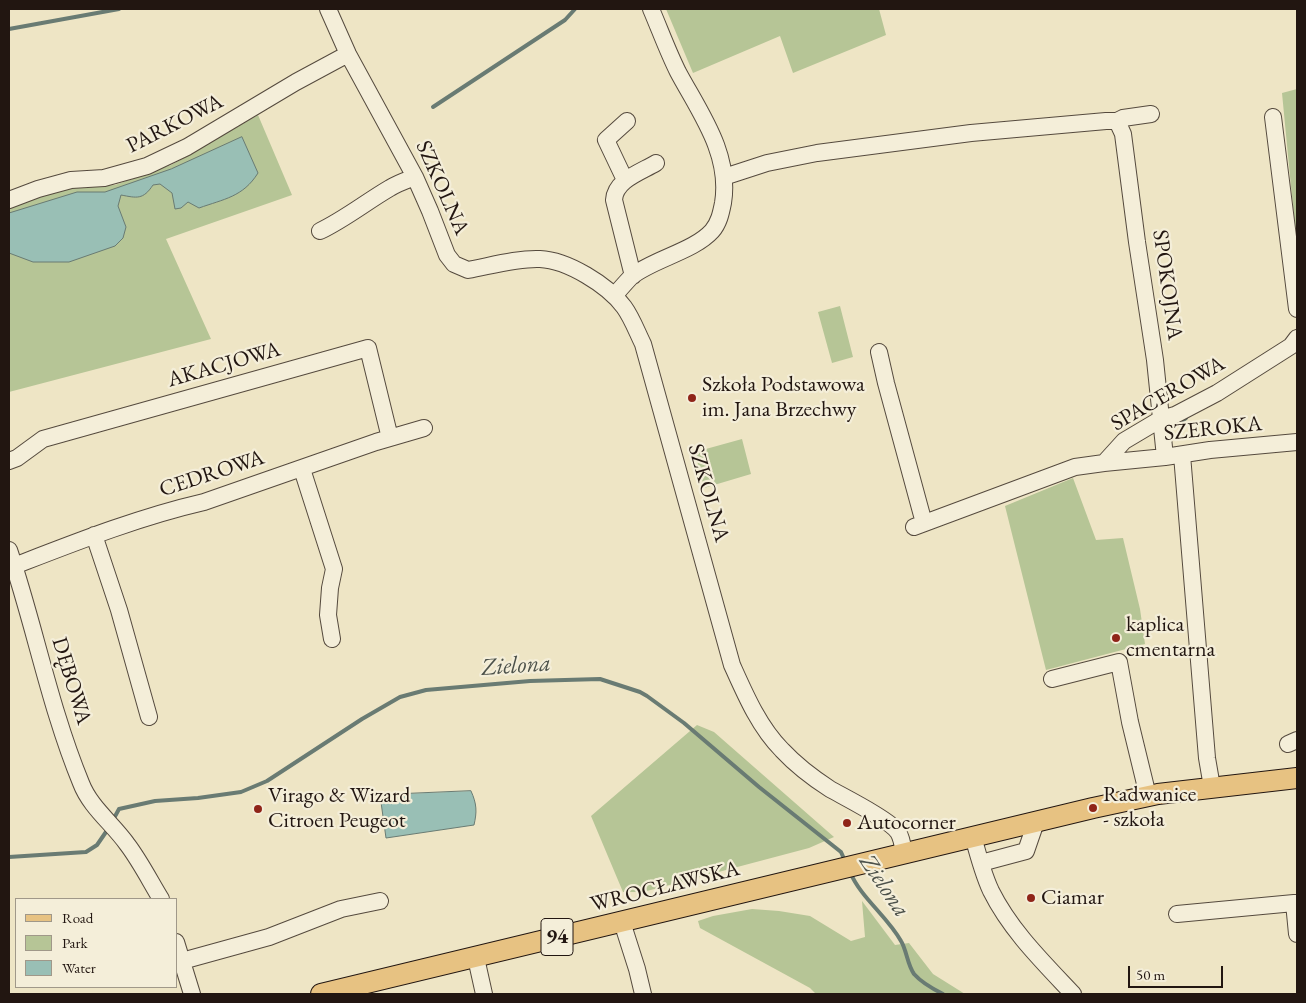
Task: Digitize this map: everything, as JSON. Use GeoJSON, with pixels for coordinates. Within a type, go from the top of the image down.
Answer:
{"type":"FeatureCollection","features":[{"type":"Feature","properties":{"kind":"main road","name":"94"},"geometry":{"type":"LineString","coordinates":[[904,854],[973,836],[1148,796],[1297,778]]}},
{"type":"Feature","properties":{"kind":"main road","name":"WROCŁAWSKA"},"geometry":{"type":"LineString","coordinates":[[321,994],[904,854]]}},
{"type":"Feature","properties":{"kind":"street","name":"SZKOLNA"},"geometry":{"type":"LineString","coordinates":[[328,9],[348,54],[416,177],[447,255],[460,267],[468,270],[530,260],[547,260],[584,274],[614,296],[624,307],[643,344],[732,664],[745,694],[756,714],[780,748],[802,768],[828,787],[887,822],[898,831],[904,854]]}},
{"type":"Feature","properties":{"kind":"street"},"geometry":{"type":"LineString","coordinates":[[614,296],[633,276],[690,246],[712,231],[721,216],[724,196],[724,177],[719,155],[706,118],[678,71],[651,9]]}},
{"type":"Feature","properties":{"kind":"street","name":"PARKOWA"},"geometry":{"type":"LineString","coordinates":[[9,200],[38,189],[71,180],[121,175],[147,166],[188,147],[296,82],[348,54]]}},
{"type":"Feature","properties":{"kind":"street"},"geometry":{"type":"LineString","coordinates":[[724,177],[767,164],[816,153],[971,133],[1117,121],[1123,118],[1151,114]]}},
{"type":"Feature","properties":{"kind":"street"},"geometry":{"type":"LineString","coordinates":[[1273,117],[1297,309]]}},
{"type":"Feature","properties":{"kind":"street"},"geometry":{"type":"LineString","coordinates":[[625,180],[606,140],[627,120]]}},
{"type":"Feature","properties":{"kind":"street","name":"SPOKOJNA"},"geometry":{"type":"LineString","coordinates":[[1117,121],[1123,134],[1155,360],[1165,457]]}},
{"type":"Feature","properties":{"kind":"street"},"geometry":{"type":"LineString","coordinates":[[633,276],[614,200],[614,192],[625,180],[656,163]]}},
{"type":"Feature","properties":{"kind":"street"},"geometry":{"type":"LineString","coordinates":[[320,231],[342,220],[392,187],[416,177]]}},
{"type":"Feature","properties":{"kind":"street","name":"SPACEROWA"},"geometry":{"type":"LineString","coordinates":[[879,352],[919,525],[1075,467],[1104,463],[1124,441],[1161,419],[1176,415],[1217,392],[1291,346],[1297,338]]}},
{"type":"Feature","properties":{"kind":"street","name":"AKACJOWA"},"geometry":{"type":"LineString","coordinates":[[9,461],[17,458],[43,439],[368,348],[390,438]]}},
{"type":"Feature","properties":{"kind":"street","name":"CEDROWA"},"geometry":{"type":"LineString","coordinates":[[14,566],[94,535],[182,507],[204,502],[424,428]]}},
{"type":"Feature","properties":{"kind":"street","name":"SZEROKA"},"geometry":{"type":"LineString","coordinates":[[1104,463],[1297,442]]}},
{"type":"Feature","properties":{"kind":"street"},"geometry":{"type":"LineString","coordinates":[[1182,455],[1204,720],[1212,787]]}},
{"type":"Feature","properties":{"kind":"street"},"geometry":{"type":"LineString","coordinates":[[302,469],[334,569],[330,588],[328,615],[332,639]]}},
{"type":"Feature","properties":{"kind":"street"},"geometry":{"type":"LineString","coordinates":[[94,535],[119,610],[149,717]]}},
{"type":"Feature","properties":{"kind":"street","name":"DĘBOWA"},"geometry":{"type":"LineString","coordinates":[[9,550],[40,659],[72,760],[82,785],[105,818],[129,846],[160,898]]}},
{"type":"Feature","properties":{"kind":"street"},"geometry":{"type":"LineString","coordinates":[[1052,679],[1119,662],[1130,722],[1148,796]]}},
{"type":"Feature","properties":{"kind":"street"},"geometry":{"type":"LineString","coordinates":[[981,863],[1026,851],[1036,822]]}},
{"type":"Feature","properties":{"kind":"street"},"geometry":{"type":"LineString","coordinates":[[973,836],[991,891],[1025,943],[1073,994]]}},
{"type":"Feature","properties":{"kind":"street"},"geometry":{"type":"LineString","coordinates":[[182,961],[269,937],[341,910],[380,901]]}},
{"type":"Feature","properties":{"kind":"street"},"geometry":{"type":"LineString","coordinates":[[1177,914],[1296,903],[1297,934]]}},
{"type":"Feature","properties":{"kind":"street"},"geometry":{"type":"LineString","coordinates":[[622,922],[643,994]]}},
{"type":"Feature","properties":{"kind":"street"},"geometry":{"type":"LineString","coordinates":[[178,948],[192,994]]}},
{"type":"Feature","properties":{"kind":"street"},"geometry":{"type":"LineString","coordinates":[[476,958],[484,994]]}},
{"type":"Feature","properties":{"kind":"green space"},"geometry":{"type":"Polygon","coordinates":[[[666,9],[879,9],[886,35],[793,73],[780,36],[693,73],[666,9]]]}},
{"type":"Feature","properties":{"kind":"green space"},"geometry":{"type":"Polygon","coordinates":[[[1297,89],[1297,249],[1282,93],[1297,89]]]}},
{"type":"Feature","properties":{"kind":"green space"},"geometry":{"type":"Polygon","coordinates":[[[258,115],[292,195],[166,239],[211,339],[9,392],[9,207],[68,188],[115,185],[171,165],[258,115]]]}},
{"type":"Feature","properties":{"kind":"green space"},"geometry":{"type":"Polygon","coordinates":[[[840,306],[853,357],[832,363],[818,312],[840,306]]]}},
{"type":"Feature","properties":{"kind":"green space"},"geometry":{"type":"Polygon","coordinates":[[[742,439],[751,474],[704,488],[695,452],[742,439]]]}},
{"type":"Feature","properties":{"kind":"green space"},"geometry":{"type":"Polygon","coordinates":[[[1073,478],[1096,540],[1123,538],[1140,609],[1145,644],[1046,670],[1005,506],[1073,478]]]}},
{"type":"Feature","properties":{"kind":"green space"},"geometry":{"type":"Polygon","coordinates":[[[697,725],[714,732],[834,837],[809,848],[643,892],[623,892],[591,816],[697,725]]]}},
{"type":"Feature","properties":{"kind":"green space"},"geometry":{"type":"Polygon","coordinates":[[[862,901],[895,945],[909,943],[933,974],[965,994],[816,994],[810,988],[700,928],[698,921],[713,916],[752,909],[779,911],[810,916],[851,941],[865,937],[862,901]]]}},
{"type":"Feature","properties":{"kind":"water"},"geometry":{"type":"Polygon","coordinates":[[[242,137],[258,173],[246,187],[232,196],[199,208],[188,202],[181,208],[175,209],[172,193],[160,184],[153,185],[143,196],[131,197],[121,195],[118,206],[126,227],[123,238],[115,246],[69,262],[33,262],[9,253],[9,213],[77,192],[105,192],[171,169],[242,137]]]}},
{"type":"Feature","properties":{"kind":"water"},"geometry":{"type":"Polygon","coordinates":[[[471,791],[476,808],[474,825],[386,838],[380,795],[471,791]]]}},
{"type":"Feature","properties":{"kind":"waterway"},"geometry":{"type":"LineString","coordinates":[[9,29],[119,9]]}},
{"type":"Feature","properties":{"kind":"waterway"},"geometry":{"type":"LineString","coordinates":[[433,107],[565,20],[575,9]]}},
{"type":"Feature","properties":{"kind":"waterway"},"geometry":{"type":"LineString","coordinates":[[1177,424],[1186,418]]}},
{"type":"Feature","properties":{"kind":"waterway","name":"Zielona"},"geometry":{"type":"LineString","coordinates":[[113,820],[119,809],[155,801],[241,792],[267,781],[362,719],[400,697],[426,690],[530,681],[600,679],[640,692],[684,723],[759,787],[841,852],[845,861]]}},
{"type":"Feature","properties":{"kind":"waterway","name":"Zielona"},"geometry":{"type":"LineString","coordinates":[[9,857],[86,852],[97,845],[108,829]]}},
{"type":"Feature","properties":{"kind":"waterway","name":"Zielona"},"geometry":{"type":"LineString","coordinates":[[850,872],[867,899],[889,923],[901,941],[914,974],[927,985],[943,994]]}},
{"type":"Feature","properties":{"kind":"place","name":"Szkoła Podstawowa im. Jana Brzechwy"},"geometry":{"type":"Point","coordinates":[692,398]}},
{"type":"Feature","properties":{"kind":"place","name":"kaplica cmentarna"},"geometry":{"type":"Point","coordinates":[1116,638]}},
{"type":"Feature","properties":{"kind":"place","name":"Radwanice - szkoła"},"geometry":{"type":"Point","coordinates":[1093,808]}},
{"type":"Feature","properties":{"kind":"place","name":"Virago & Wizard Citroen Peugeot"},"geometry":{"type":"Point","coordinates":[258,809]}},
{"type":"Feature","properties":{"kind":"place","name":"Autocorner"},"geometry":{"type":"Point","coordinates":[847,823]}},
{"type":"Feature","properties":{"kind":"place","name":"Ciamar"},"geometry":{"type":"Point","coordinates":[1031,898]}}]}
